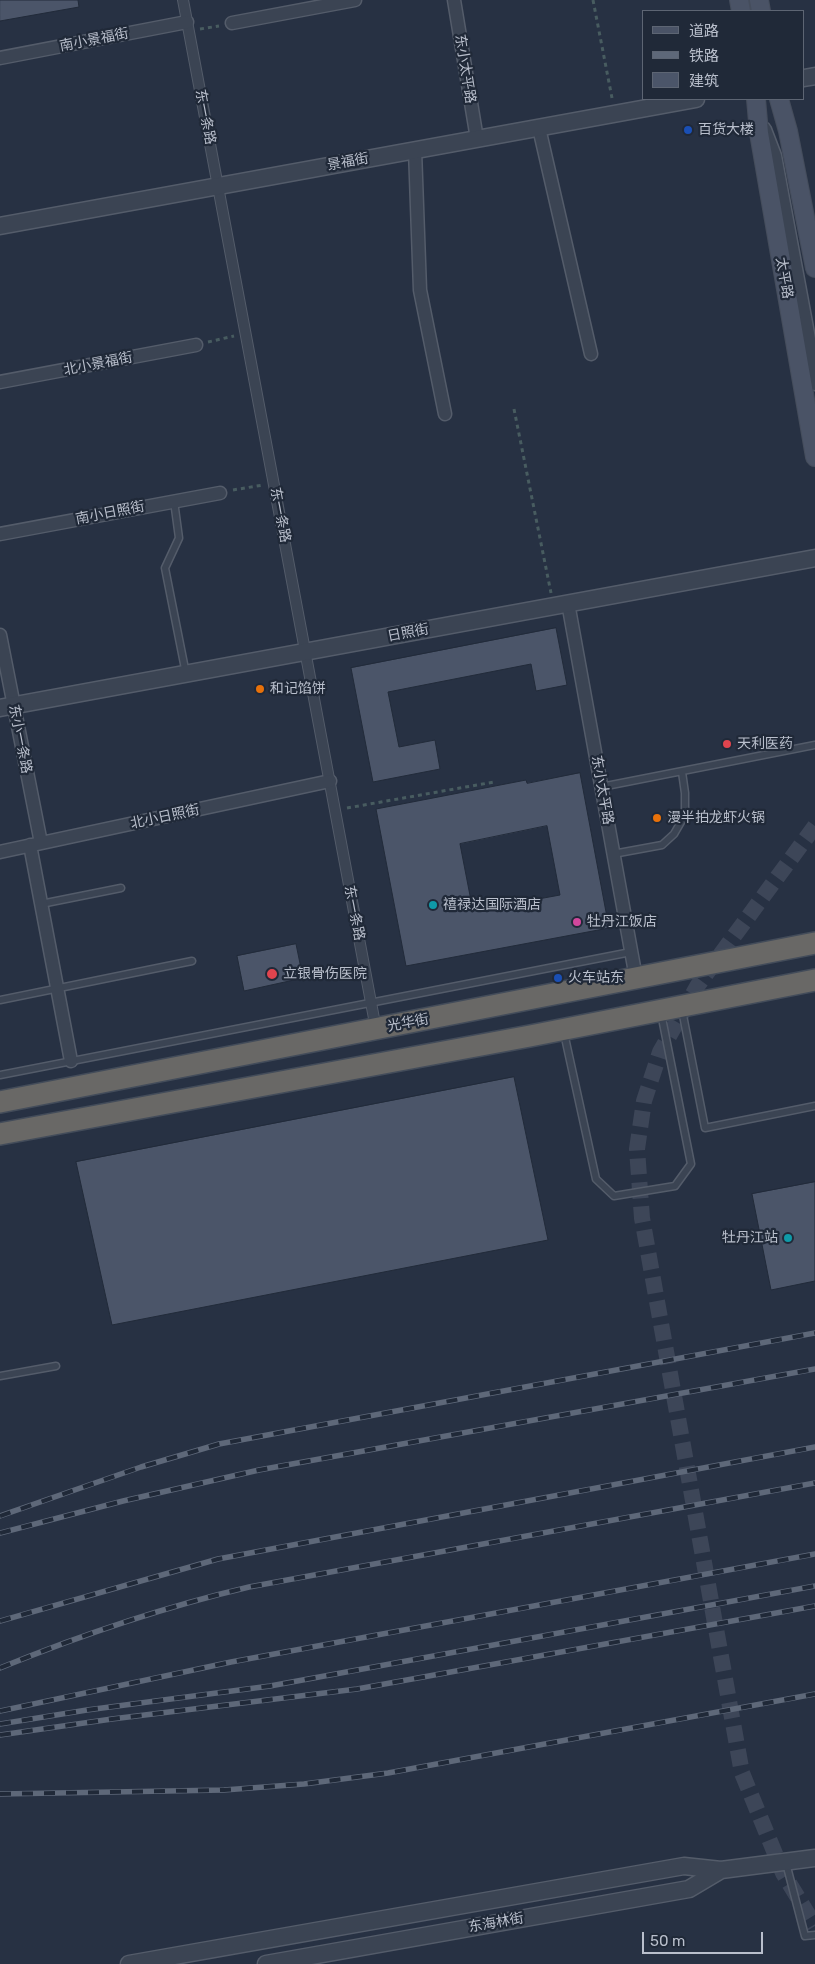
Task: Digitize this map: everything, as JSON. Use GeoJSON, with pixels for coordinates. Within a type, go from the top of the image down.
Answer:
{"type":"FeatureCollection","features":[{"type":"Feature","properties":{"kind":"highway","name":"光华街"},"geometry":{"type":"LineString","coordinates":[[0,1102],[815,943]]}},
{"type":"Feature","properties":{"kind":"highway"},"geometry":{"type":"LineString","coordinates":[[0,1134],[564,1029],[815,980]]}},
{"type":"Feature","properties":{"kind":"main road"},"geometry":{"type":"LineString","coordinates":[[781,106],[815,268]]}},
{"type":"Feature","properties":{"kind":"main road","name":"太平路"},"geometry":{"type":"LineString","coordinates":[[757,107],[815,458]]}},
{"type":"Feature","properties":{"kind":"street","name":"东一条路"},"geometry":{"type":"LineString","coordinates":[[183,0],[376,1029]]}},
{"type":"Feature","properties":{"kind":"street"},"geometry":{"type":"LineString","coordinates":[[232,24],[355,0]]}},
{"type":"Feature","properties":{"kind":"street","name":"东小太平路"},"geometry":{"type":"LineString","coordinates":[[454,0],[477,139]]}},
{"type":"Feature","properties":{"kind":"street","name":"南小景福街"},"geometry":{"type":"LineString","coordinates":[[0,58],[188,26]]}},
{"type":"Feature","properties":{"kind":"street","name":"景福街"},"geometry":{"type":"LineString","coordinates":[[0,226],[691,100]]}},
{"type":"Feature","properties":{"kind":"street"},"geometry":{"type":"LineString","coordinates":[[781,106],[780,156],[815,343]]}},
{"type":"Feature","properties":{"kind":"street"},"geometry":{"type":"LineString","coordinates":[[757,107],[773,156],[815,382]]}},
{"type":"Feature","properties":{"kind":"street"},"geometry":{"type":"LineString","coordinates":[[539,128],[591,354]]}},
{"type":"Feature","properties":{"kind":"street"},"geometry":{"type":"LineString","coordinates":[[415,150],[420,290],[445,414]]}},
{"type":"Feature","properties":{"kind":"street","name":"北小景福街"},"geometry":{"type":"LineString","coordinates":[[0,382],[196,345]]}},
{"type":"Feature","properties":{"kind":"street","name":"南小日照街"},"geometry":{"type":"LineString","coordinates":[[0,534],[220,492]]}},
{"type":"Feature","properties":{"kind":"street","name":"日照街"},"geometry":{"type":"LineString","coordinates":[[7,707],[815,558]]}},
{"type":"Feature","properties":{"kind":"street","name":"东小太平路"},"geometry":{"type":"LineString","coordinates":[[561,604],[602,788],[636,978]]}},
{"type":"Feature","properties":{"kind":"street","name":"东小一条路"},"geometry":{"type":"LineString","coordinates":[[0,635],[7,707],[35,844],[41,904],[71,1061]]}},
{"type":"Feature","properties":{"kind":"street","name":"北小日照街"},"geometry":{"type":"LineString","coordinates":[[0,852],[330,781]]}},
{"type":"Feature","properties":{"kind":"street"},"geometry":{"type":"LineString","coordinates":[[129,1964],[684,1866],[721,1870],[815,1858]]}},
{"type":"Feature","properties":{"kind":"street","name":"东海林街"},"geometry":{"type":"LineString","coordinates":[[266,1964],[689,1889],[721,1870]]}},
{"type":"Feature","properties":{"kind":"lane"},"geometry":{"type":"LineString","coordinates":[[174,501],[179,538],[165,568],[186,674]]}},
{"type":"Feature","properties":{"kind":"lane"},"geometry":{"type":"LineString","coordinates":[[602,788],[815,745]]}},
{"type":"Feature","properties":{"kind":"lane"},"geometry":{"type":"LineString","coordinates":[[614,854],[662,845],[674,834],[684,815],[685,793],[682,772]]}},
{"type":"Feature","properties":{"kind":"lane"},"geometry":{"type":"LineString","coordinates":[[41,904],[121,888]]}},
{"type":"Feature","properties":{"kind":"lane"},"geometry":{"type":"LineString","coordinates":[[0,1075],[631,952]]}},
{"type":"Feature","properties":{"kind":"lane"},"geometry":{"type":"LineString","coordinates":[[0,1000],[192,961]]}},
{"type":"Feature","properties":{"kind":"lane"},"geometry":{"type":"LineString","coordinates":[[681,1006],[706,1128],[815,1106]]}},
{"type":"Feature","properties":{"kind":"lane"},"geometry":{"type":"LineString","coordinates":[[564,1029],[596,1179],[614,1196],[675,1186],[690,1164],[660,1010]]}},
{"type":"Feature","properties":{"kind":"lane"},"geometry":{"type":"LineString","coordinates":[[0,1376],[56,1366]]}},
{"type":"Feature","properties":{"kind":"lane"},"geometry":{"type":"LineString","coordinates":[[786,1862],[804,1936],[815,1934]]}},
{"type":"Feature","properties":{"kind":"path"},"geometry":{"type":"LineString","coordinates":[[593,0],[615,114]]}},
{"type":"Feature","properties":{"kind":"path"},"geometry":{"type":"LineString","coordinates":[[188,26],[232,24]]}},
{"type":"Feature","properties":{"kind":"path"},"geometry":{"type":"LineString","coordinates":[[196,345],[246,334]]}},
{"type":"Feature","properties":{"kind":"path"},"geometry":{"type":"LineString","coordinates":[[514,409],[561,604]]}},
{"type":"Feature","properties":{"kind":"path"},"geometry":{"type":"LineString","coordinates":[[220,492],[274,483]]}},
{"type":"Feature","properties":{"kind":"path"},"geometry":{"type":"LineString","coordinates":[[335,810],[494,782]]}},
{"type":"Feature","properties":{"kind":"building"},"geometry":{"type":"Polygon","coordinates":[[[0,0],[78,0],[79,7],[0,21],[0,0]]]}},
{"type":"Feature","properties":{"kind":"building"},"geometry":{"type":"Polygon","coordinates":[[[556,628],[567,685],[536,691],[531,664],[388,692],[399,747],[435,740],[440,769],[373,782],[351,668],[556,628]]]}},
{"type":"Feature","properties":{"kind":"building"},"geometry":{"type":"Polygon","coordinates":[[[580,773],[609,928],[406,966],[376,809],[526,780],[527,783],[580,773]],[[547,826],[460,844],[473,911],[560,895],[547,826]]]}},
{"type":"Feature","properties":{"kind":"building"},"geometry":{"type":"Polygon","coordinates":[[[296,944],[303,978],[244,991],[237,956],[296,944]]]}},
{"type":"Feature","properties":{"kind":"building"},"geometry":{"type":"Polygon","coordinates":[[[514,1077],[548,1240],[112,1325],[76,1162],[514,1077]]]}},
{"type":"Feature","properties":{"kind":"building","name":"牡丹江站"},"geometry":{"type":"Polygon","coordinates":[[[815,1182],[815,1281],[771,1290],[752,1194],[815,1182]]]}},
{"type":"Feature","properties":{"kind":"tunnel"},"geometry":{"type":"LineString","coordinates":[[815,826],[698,985],[660,1052],[644,1101],[637,1149],[642,1218],[742,1773],[783,1873],[815,1926]]}},
{"type":"Feature","properties":{"kind":"railway"},"geometry":{"type":"LineString","coordinates":[[0,1516],[141,1467],[219,1444],[815,1333]]}},
{"type":"Feature","properties":{"kind":"railway"},"geometry":{"type":"LineString","coordinates":[[0,1533],[123,1501],[259,1470],[815,1369]]}},
{"type":"Feature","properties":{"kind":"railway"},"geometry":{"type":"LineString","coordinates":[[0,1621],[218,1559],[815,1447]]}},
{"type":"Feature","properties":{"kind":"railway"},"geometry":{"type":"LineString","coordinates":[[0,1668],[61,1644],[123,1623],[186,1603],[249,1587],[815,1483]]}},
{"type":"Feature","properties":{"kind":"railway"},"geometry":{"type":"LineString","coordinates":[[0,1711],[231,1662],[815,1554]]}},
{"type":"Feature","properties":{"kind":"railway"},"geometry":{"type":"LineString","coordinates":[[0,1724],[87,1710],[270,1686],[815,1586]]}},
{"type":"Feature","properties":{"kind":"railway"},"geometry":{"type":"LineString","coordinates":[[0,1735],[112,1719],[357,1689],[815,1606]]}},
{"type":"Feature","properties":{"kind":"railway"},"geometry":{"type":"LineString","coordinates":[[0,1794],[224,1790],[304,1784],[388,1773],[815,1694]]}},
{"type":"Feature","properties":{"kind":"place","name":"百货大楼"},"geometry":{"type":"Point","coordinates":[688,130]}},
{"type":"Feature","properties":{"kind":"place","name":"和记馅饼"},"geometry":{"type":"Point","coordinates":[260,689]}},
{"type":"Feature","properties":{"kind":"place","name":"天利医药"},"geometry":{"type":"Point","coordinates":[727,744]}},
{"type":"Feature","properties":{"kind":"place","name":"漫半拍龙虾火锅"},"geometry":{"type":"Point","coordinates":[657,818]}},
{"type":"Feature","properties":{"kind":"place","name":"禧禄达国际酒店"},"geometry":{"type":"Point","coordinates":[433,905]}},
{"type":"Feature","properties":{"kind":"place","name":"牡丹江饭店"},"geometry":{"type":"Point","coordinates":[577,922]}},
{"type":"Feature","properties":{"kind":"place","name":"立银骨伤医院"},"geometry":{"type":"Point","coordinates":[272,974]}},
{"type":"Feature","properties":{"kind":"place","name":"火车站东"},"geometry":{"type":"Point","coordinates":[558,978]}},
{"type":"Feature","properties":{"kind":"place","name":"牡丹江站"},"geometry":{"type":"Point","coordinates":[788,1238]}}]}
